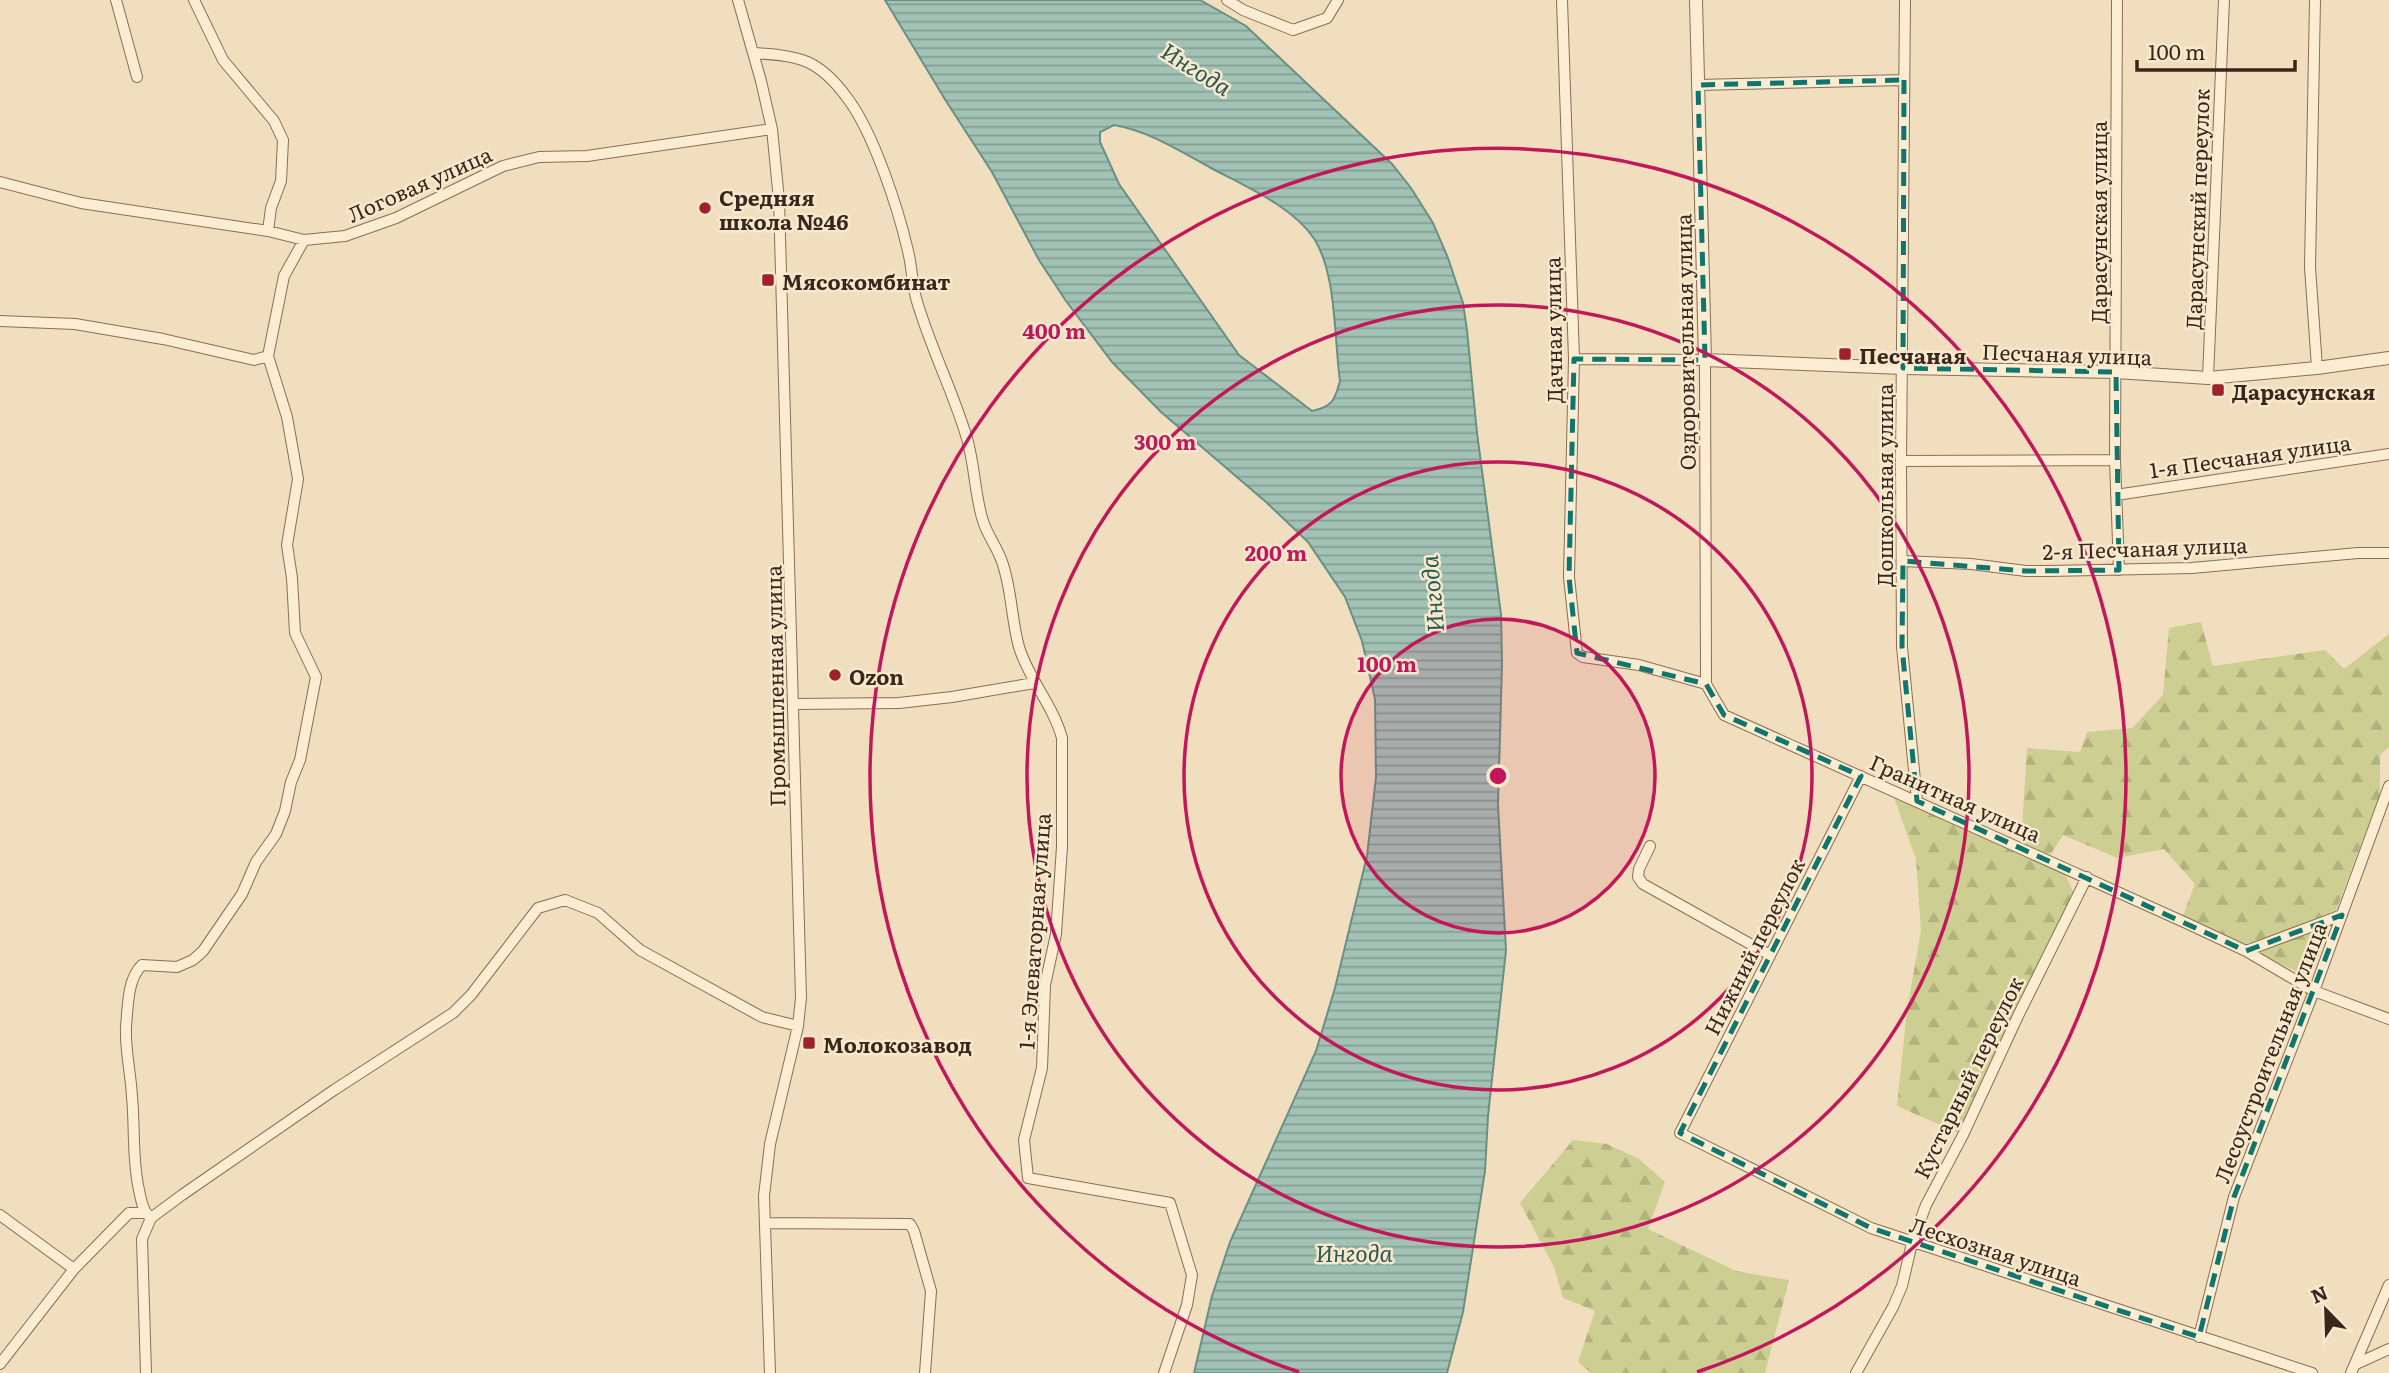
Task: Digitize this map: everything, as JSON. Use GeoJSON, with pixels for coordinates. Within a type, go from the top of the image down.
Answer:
{"type":"FeatureCollection","features":[{"type":"Feature","properties":{"kind":"street"},"geometry":{"type":"LineString","coordinates":[[116,0],[137,76]]}},
{"type":"Feature","properties":{"kind":"street"},"geometry":{"type":"LineString","coordinates":[[194,0],[223,60],[274,121],[283,140],[281,181],[271,208],[268,231]]}},
{"type":"Feature","properties":{"kind":"street","name":"Промышленная улица"},"geometry":{"type":"LineString","coordinates":[[738,0],[772,129],[780,224],[801,998],[798,1026],[770,1144],[764,1196],[770,1373]]}},
{"type":"Feature","properties":{"kind":"street"},"geometry":{"type":"LineString","coordinates":[[1227,0],[1243,10],[1293,30],[1327,18],[1338,0]]}},
{"type":"Feature","properties":{"kind":"street","name":"Дачная улица"},"geometry":{"type":"LineString","coordinates":[[1562,0],[1574,359],[1569,577],[1577,653],[1583,657],[1639,665],[1706,684]]}},
{"type":"Feature","properties":{"kind":"street","name":"Оздоровительная улица"},"geometry":{"type":"LineString","coordinates":[[1696,0],[1705,360],[1706,684]]}},
{"type":"Feature","properties":{"kind":"street","name":"Дошкольная улица"},"geometry":{"type":"LineString","coordinates":[[1905,0],[1902,647],[1917,801]]}},
{"type":"Feature","properties":{"kind":"street","name":"Дарасунская улица"},"geometry":{"type":"LineString","coordinates":[[2117,0],[2115,460],[2119,570]]}},
{"type":"Feature","properties":{"kind":"street","name":"Дарасунский переулок"},"geometry":{"type":"LineString","coordinates":[[2208,378],[2224,0]]}},
{"type":"Feature","properties":{"kind":"street"},"geometry":{"type":"LineString","coordinates":[[2315,0],[2310,267],[2317,368]]}},
{"type":"Feature","properties":{"kind":"street","name":"1-я Элеваторная улица"},"geometry":{"type":"LineString","coordinates":[[753,53],[785,55],[817,65],[850,100],[862,121],[899,216],[927,337],[966,434],[983,521],[1002,561],[1019,648],[1034,683],[1051,707],[1062,738],[1062,847],[1056,934],[1045,985],[1042,1069],[1024,1140],[1028,1178],[1170,1203],[1192,1275],[1186,1305],[1164,1373]]}},
{"type":"Feature","properties":{"kind":"street"},"geometry":{"type":"LineString","coordinates":[[1698,85],[1904,80]]}},
{"type":"Feature","properties":{"kind":"street","name":"Логовая улица"},"geometry":{"type":"LineString","coordinates":[[0,182],[81,203],[268,231],[304,240],[345,236],[396,218],[503,166],[539,157],[587,156],[772,129]]}},
{"type":"Feature","properties":{"kind":"street"},"geometry":{"type":"LineString","coordinates":[[146,1373],[142,1239],[148,1216],[138,1187],[127,1058],[126,1029],[131,988],[142,965],[177,967],[193,960],[203,951],[242,894],[256,862],[276,834],[285,811],[291,782],[300,760],[316,677],[295,633],[287,545],[298,479],[287,417],[268,356],[284,276],[304,240]]}},
{"type":"Feature","properties":{"kind":"street"},"geometry":{"type":"LineString","coordinates":[[0,321],[88,326],[163,338],[254,360],[268,356]]}},
{"type":"Feature","properties":{"kind":"street","name":"Песчаная улица"},"geometry":{"type":"LineString","coordinates":[[1574,359],[1705,360],[1903,368],[2116,372],[2208,378],[2389,358]]}},
{"type":"Feature","properties":{"kind":"street","name":"1-я Песчаная улица"},"geometry":{"type":"LineString","coordinates":[[2116,495],[2389,454]]}},
{"type":"Feature","properties":{"kind":"street"},"geometry":{"type":"LineString","coordinates":[[1901,461],[2115,460]]}},
{"type":"Feature","properties":{"kind":"street","name":"2-я Песчаная улица"},"geometry":{"type":"LineString","coordinates":[[1903,561],[1971,564],[2026,571],[2119,570],[2192,568],[2358,553],[2389,553]]}},
{"type":"Feature","properties":{"kind":"street"},"geometry":{"type":"LineString","coordinates":[[794,704],[899,703],[1034,683]]}},
{"type":"Feature","properties":{"kind":"street","name":"Гранитная улица"},"geometry":{"type":"LineString","coordinates":[[1706,684],[1724,715],[2246,951],[2315,991],[2389,1019]]}},
{"type":"Feature","properties":{"kind":"street","name":"Нижний переулок"},"geometry":{"type":"LineString","coordinates":[[1679,1133],[1861,776]]}},
{"type":"Feature","properties":{"kind":"street","name":"Лесоустроительная улица"},"geometry":{"type":"LineString","coordinates":[[2199,1337],[2234,1197],[2315,991],[2389,786]]}},
{"type":"Feature","properties":{"kind":"street"},"geometry":{"type":"LineString","coordinates":[[1650,846],[1639,869],[1638,877],[1643,884],[1770,954]]}},
{"type":"Feature","properties":{"kind":"street","name":"Кустарный переулок"},"geometry":{"type":"LineString","coordinates":[[1856,1373],[1897,1297],[1926,1205],[1963,1135],[2087,877]]}},
{"type":"Feature","properties":{"kind":"street"},"geometry":{"type":"LineString","coordinates":[[0,1364],[74,1269],[129,1213],[148,1216],[453,1013],[471,996],[538,908],[565,900],[598,914],[640,950],[762,1017],[798,1026]]}},
{"type":"Feature","properties":{"kind":"street"},"geometry":{"type":"LineString","coordinates":[[2246,951],[2342,915]]}},
{"type":"Feature","properties":{"kind":"street","name":"Лесхозная улица"},"geometry":{"type":"LineString","coordinates":[[1679,1133],[1871,1228],[2312,1373]]}},
{"type":"Feature","properties":{"kind":"street"},"geometry":{"type":"LineString","coordinates":[[0,1215],[74,1269]]}},
{"type":"Feature","properties":{"kind":"street"},"geometry":{"type":"LineString","coordinates":[[765,1223],[910,1224],[930,1291],[925,1373]]}},
{"type":"Feature","properties":{"kind":"street"},"geometry":{"type":"LineString","coordinates":[[2353,1368],[2389,1285]]}},
{"type":"Feature","properties":{"kind":"street"},"geometry":{"type":"LineString","coordinates":[[2353,1368],[2389,1349]]}},
{"type":"Feature","properties":{"kind":"highlighted area"},"geometry":{"type":"Polygon","coordinates":[[[1904,80],[1903,368],[2116,372],[2119,570],[2026,571],[1903,561],[1902,647],[1917,801],[2246,951],[2342,915],[2234,1197],[2199,1337],[1871,1228],[1680,1133],[1861,776],[1724,715],[1706,684],[1577,653],[1569,577],[1574,359],[1705,360],[1698,85],[1904,80]]]}},
{"type":"Feature","properties":{"kind":"green space"},"geometry":{"type":"Polygon","coordinates":[[[2201,622],[2213,666],[2325,650],[2344,669],[2389,634],[2389,747],[2380,755],[2380,794],[2315,966],[2302,974],[2182,918],[2195,884],[2164,849],[2117,858],[2063,835],[2049,857],[2021,845],[2027,748],[2080,752],[2087,732],[2132,728],[2163,695],[2169,628],[2201,622]]]}},
{"type":"Feature","properties":{"kind":"green space"},"geometry":{"type":"Polygon","coordinates":[[[1891,789],[2062,867],[2076,898],[1963,1135],[1897,1106],[1907,1010],[1921,931],[1916,859],[1891,789]]]}},
{"type":"Feature","properties":{"kind":"green space"},"geometry":{"type":"Polygon","coordinates":[[[1573,1140],[1607,1144],[1639,1159],[1665,1182],[1648,1229],[1736,1271],[1789,1280],[1765,1373],[1591,1373],[1578,1362],[1595,1311],[1563,1298],[1554,1267],[1520,1203],[1573,1140]]]}},
{"type":"Feature","properties":{"kind":"water","name":"Ингода"},"geometry":{"type":"Polygon","coordinates":[[[885,0],[1200,0],[1246,26],[1392,164],[1433,223],[1448,258],[1463,303],[1501,614],[1498,805],[1506,950],[1488,1116],[1485,1171],[1463,1312],[1447,1373],[1194,1373],[1212,1296],[1230,1242],[1316,1051],[1335,988],[1367,856],[1376,777],[1375,699],[1362,641],[1345,597],[1308,542],[1266,502],[1161,412],[1112,362],[1039,260],[992,172],[885,0]],[[1114,125],[1100,132],[1100,142],[1119,184],[1239,355],[1312,411],[1328,405],[1334,398],[1340,381],[1331,290],[1315,240],[1295,217],[1268,198],[1164,142],[1114,125]]]}},
{"type":"Feature","properties":{"kind":"place","name":"Средняя школа №46"},"geometry":{"type":"Point","coordinates":[705,208]}},
{"type":"Feature","properties":{"kind":"place","name":"Мясокомбинат"},"geometry":{"type":"Point","coordinates":[768,280]}},
{"type":"Feature","properties":{"kind":"place","name":"Песчаная"},"geometry":{"type":"Point","coordinates":[1845,354]}},
{"type":"Feature","properties":{"kind":"place","name":"Дарасунская"},"geometry":{"type":"Point","coordinates":[2218,390]}},
{"type":"Feature","properties":{"kind":"place","name":"Ozon"},"geometry":{"type":"Point","coordinates":[835,675]}},
{"type":"Feature","properties":{"kind":"place","name":"Молокозавод"},"geometry":{"type":"Point","coordinates":[809,1043]}}]}
